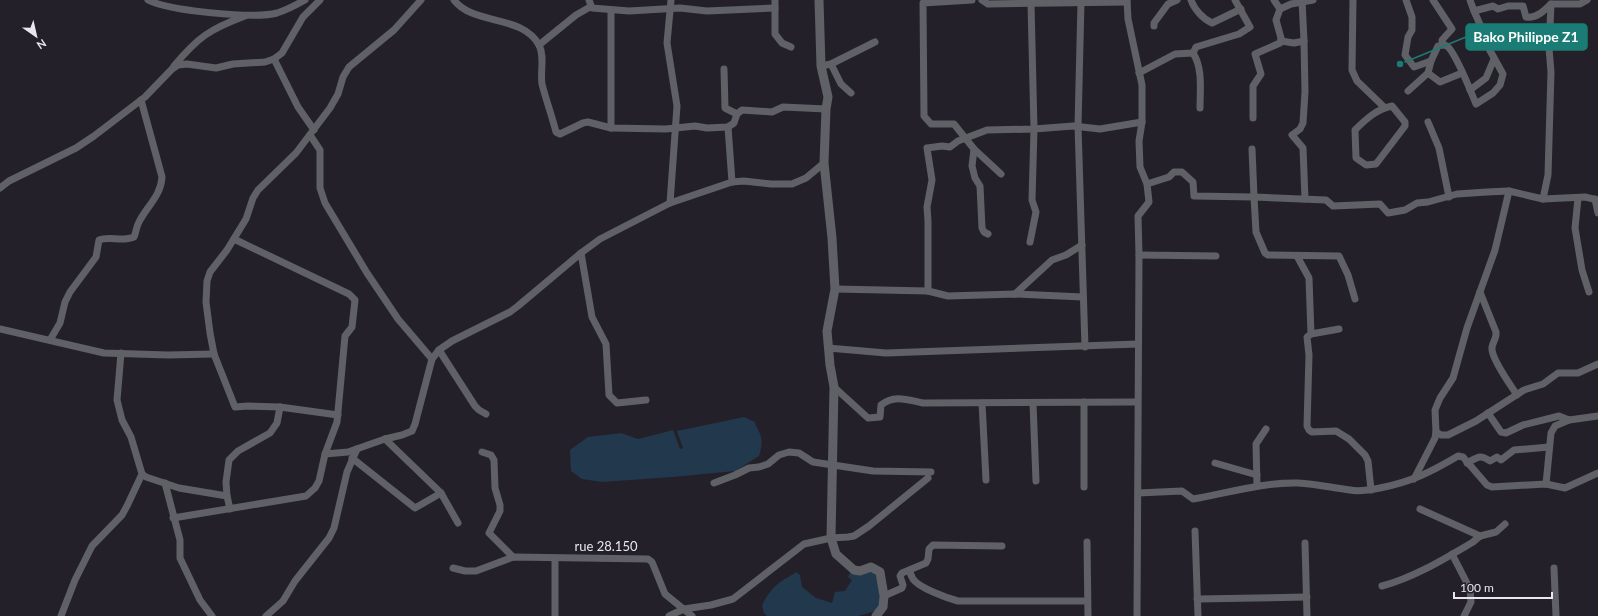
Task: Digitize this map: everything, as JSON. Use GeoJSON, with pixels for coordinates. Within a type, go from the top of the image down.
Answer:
{"type":"FeatureCollection","features":[{"type":"Feature","properties":{"kind":"street"},"geometry":{"type":"LineString","coordinates":[[148,0],[185,10],[248,15],[277,13],[305,0]]}},
{"type":"Feature","properties":{"kind":"street"},"geometry":{"type":"LineString","coordinates":[[166,6],[173,0]]}},
{"type":"Feature","properties":{"kind":"street"},"geometry":{"type":"LineString","coordinates":[[172,69],[178,65],[187,64],[216,68],[233,64],[265,62],[274,59],[282,53],[303,17],[320,0]]}},
{"type":"Feature","properties":{"kind":"street"},"geometry":{"type":"LineString","coordinates":[[338,415],[280,407],[235,407],[214,354],[206,302],[207,281],[215,265],[234,239],[246,219],[253,198],[258,190],[296,153],[312,132],[335,100],[343,77],[350,67],[394,30],[421,0]]}},
{"type":"Feature","properties":{"kind":"street"},"geometry":{"type":"LineString","coordinates":[[454,0],[461,9],[524,29],[539,45],[541,51],[543,86],[556,132],[560,134],[588,122],[611,128],[666,129],[695,126],[707,128],[728,127],[734,123],[737,114],[742,110],[772,112],[783,107],[826,109]]}},
{"type":"Feature","properties":{"kind":"street"},"geometry":{"type":"LineString","coordinates":[[670,203],[677,106],[667,43],[671,0]]}},
{"type":"Feature","properties":{"kind":"street"},"geometry":{"type":"LineString","coordinates":[[819,0],[821,66],[828,97],[826,109],[824,164],[832,238],[835,289],[827,331],[834,387],[831,538],[836,554],[854,570],[860,571],[871,567],[880,572],[884,596],[883,607],[876,616]]}},
{"type":"Feature","properties":{"kind":"street"},"geometry":{"type":"LineString","coordinates":[[972,0],[923,3],[924,116],[931,124],[954,124],[974,149],[1001,174]]}},
{"type":"Feature","properties":{"kind":"street"},"geometry":{"type":"LineString","coordinates":[[982,0],[988,4],[1127,1],[1130,32],[1142,85],[1142,122],[1139,141],[1140,167],[1147,184],[1149,202],[1138,216],[1137,616]]}},
{"type":"Feature","properties":{"kind":"street"},"geometry":{"type":"LineString","coordinates":[[1154,26],[1154,23],[1168,4],[1177,0]]}},
{"type":"Feature","properties":{"kind":"street"},"geometry":{"type":"LineString","coordinates":[[1191,0],[1206,21],[1212,23],[1241,9]]}},
{"type":"Feature","properties":{"kind":"street"},"geometry":{"type":"LineString","coordinates":[[1193,53],[1196,47],[1239,34],[1250,27],[1235,0]]}},
{"type":"Feature","properties":{"kind":"street"},"geometry":{"type":"LineString","coordinates":[[1274,0],[1280,9]]}},
{"type":"Feature","properties":{"kind":"street"},"geometry":{"type":"LineString","coordinates":[[1302,0],[1305,92],[1302,123],[1300,129],[1292,135],[1303,148],[1305,199]]}},
{"type":"Feature","properties":{"kind":"street"},"geometry":{"type":"LineString","coordinates":[[1281,41],[1276,20],[1280,9],[1302,0],[1313,0]]}},
{"type":"Feature","properties":{"kind":"street"},"geometry":{"type":"LineString","coordinates":[[1353,0],[1352,70],[1357,80],[1384,107]]}},
{"type":"Feature","properties":{"kind":"street"},"geometry":{"type":"LineString","coordinates":[[1406,0],[1412,18],[1412,30],[1408,37],[1405,56],[1414,67],[1431,60]]}},
{"type":"Feature","properties":{"kind":"street"},"geometry":{"type":"LineString","coordinates":[[1433,0],[1452,29],[1442,40],[1442,45]]}},
{"type":"Feature","properties":{"kind":"street"},"geometry":{"type":"LineString","coordinates":[[1408,91],[1428,73],[1431,60],[1438,46],[1442,45],[1448,47],[1459,64],[1476,104],[1493,94],[1500,85],[1503,74],[1488,47],[1486,38],[1470,0]]}},
{"type":"Feature","properties":{"kind":"street"},"geometry":{"type":"LineString","coordinates":[[1474,11],[1493,6],[1498,9],[1508,6],[1523,6],[1526,17],[1531,18],[1545,10],[1551,4],[1580,4],[1587,0]]}},
{"type":"Feature","properties":{"kind":"street"},"geometry":{"type":"LineString","coordinates":[[1081,2],[1078,126],[1085,346]]}},
{"type":"Feature","properties":{"kind":"street"},"geometry":{"type":"LineString","coordinates":[[1030,242],[1036,212],[1032,200],[1034,129],[1031,3]]}},
{"type":"Feature","properties":{"kind":"street"},"geometry":{"type":"LineString","coordinates":[[539,45],[590,4],[592,8],[629,11],[671,8],[707,11],[775,4],[775,34],[782,43],[792,47]]}},
{"type":"Feature","properties":{"kind":"street"},"geometry":{"type":"LineString","coordinates":[[1543,199],[1548,175],[1551,72],[1549,48],[1551,4]]}},
{"type":"Feature","properties":{"kind":"street"},"geometry":{"type":"LineString","coordinates":[[611,10],[611,128]]}},
{"type":"Feature","properties":{"kind":"street"},"geometry":{"type":"LineString","coordinates":[[0,188],[9,181],[76,148],[152,91],[200,38],[215,28],[248,15]]}},
{"type":"Feature","properties":{"kind":"street"},"geometry":{"type":"LineString","coordinates":[[1281,41],[1294,43],[1304,41]]}},
{"type":"Feature","properties":{"kind":"street"},"geometry":{"type":"LineString","coordinates":[[1253,118],[1253,86],[1261,74],[1255,54],[1279,44],[1281,41]]}},
{"type":"Feature","properties":{"kind":"street"},"geometry":{"type":"LineString","coordinates":[[821,66],[831,64],[875,42]]}},
{"type":"Feature","properties":{"kind":"street"},"geometry":{"type":"LineString","coordinates":[[1139,73],[1175,54],[1193,53]]}},
{"type":"Feature","properties":{"kind":"street"},"geometry":{"type":"LineString","coordinates":[[1193,53],[1196,57],[1200,76],[1200,108]]}},
{"type":"Feature","properties":{"kind":"street"},"geometry":{"type":"LineString","coordinates":[[274,59],[320,150],[320,188],[325,203],[398,319],[432,359]]}},
{"type":"Feature","properties":{"kind":"street"},"geometry":{"type":"LineString","coordinates":[[1470,90],[1486,78],[1494,59]]}},
{"type":"Feature","properties":{"kind":"street"},"geometry":{"type":"LineString","coordinates":[[831,64],[841,84],[851,93]]}},
{"type":"Feature","properties":{"kind":"street"},"geometry":{"type":"LineString","coordinates":[[724,69],[725,108],[737,114]]}},
{"type":"Feature","properties":{"kind":"street"},"geometry":{"type":"LineString","coordinates":[[1428,73],[1440,82],[1462,73]]}},
{"type":"Feature","properties":{"kind":"street"},"geometry":{"type":"LineString","coordinates":[[50,340],[60,323],[65,302],[70,292],[96,257],[99,240],[105,238],[128,240],[134,238],[138,224],[160,189],[162,177],[141,100]]}},
{"type":"Feature","properties":{"kind":"street"},"geometry":{"type":"LineString","coordinates":[[1392,106],[1405,122],[1405,126],[1376,164],[1366,165],[1356,158],[1355,130],[1368,117],[1384,107],[1392,106]]}},
{"type":"Feature","properties":{"kind":"street"},"geometry":{"type":"LineString","coordinates":[[928,291],[927,207],[932,180],[926,148],[942,146],[950,147],[958,141],[987,130],[1078,126],[1100,130],[1142,122]]}},
{"type":"Feature","properties":{"kind":"street"},"geometry":{"type":"LineString","coordinates":[[1428,122],[1439,148],[1449,197]]}},
{"type":"Feature","properties":{"kind":"street"},"geometry":{"type":"LineString","coordinates":[[728,127],[732,182]]}},
{"type":"Feature","properties":{"kind":"street"},"geometry":{"type":"LineString","coordinates":[[974,149],[972,166],[975,178],[980,186],[982,228],[984,232],[988,234]]}},
{"type":"Feature","properties":{"kind":"street"},"geometry":{"type":"LineString","coordinates":[[1252,149],[1256,232],[1265,253],[1268,255],[1339,256],[1348,275],[1355,299]]}},
{"type":"Feature","properties":{"kind":"street"},"geometry":{"type":"LineString","coordinates":[[325,454],[357,449],[408,433],[414,428],[432,359],[439,350],[452,341],[518,306],[600,239],[670,203],[732,182],[744,181],[771,184],[792,184],[806,178],[824,164]]}},
{"type":"Feature","properties":{"kind":"street"},"geometry":{"type":"LineString","coordinates":[[1147,184],[1169,177],[1174,172],[1182,172],[1193,182],[1194,196],[1254,196],[1326,200],[1333,206],[1380,204],[1388,214],[1404,210],[1417,203],[1428,202],[1457,194],[1510,191],[1543,199],[1585,197],[1596,199],[1598,213]]}},
{"type":"Feature","properties":{"kind":"street"},"geometry":{"type":"LineString","coordinates":[[1414,479],[1435,438],[1436,410],[1440,398],[1453,378],[1467,328],[1495,250],[1510,191]]}},
{"type":"Feature","properties":{"kind":"street"},"geometry":{"type":"LineString","coordinates":[[1578,198],[1575,228],[1582,270],[1589,292]]}},
{"type":"Feature","properties":{"kind":"street"},"geometry":{"type":"LineString","coordinates":[[173,518],[306,496],[311,493],[319,481],[325,454],[338,415],[345,336],[352,327],[353,323],[354,298],[349,294],[234,239]]}},
{"type":"Feature","properties":{"kind":"street"},"geometry":{"type":"LineString","coordinates":[[1015,294],[1052,260],[1066,255],[1082,245]]}},
{"type":"Feature","properties":{"kind":"street"},"geometry":{"type":"LineString","coordinates":[[581,253],[592,317],[606,344],[609,395],[617,403],[646,400]]}},
{"type":"Feature","properties":{"kind":"street"},"geometry":{"type":"LineString","coordinates":[[1139,255],[1216,256]]}},
{"type":"Feature","properties":{"kind":"street"},"geometry":{"type":"LineString","coordinates":[[1297,256],[1309,278],[1311,334]]}},
{"type":"Feature","properties":{"kind":"street"},"geometry":{"type":"LineString","coordinates":[[835,289],[928,291],[948,296],[1015,294],[1083,297]]}},
{"type":"Feature","properties":{"kind":"street"},"geometry":{"type":"LineString","coordinates":[[1480,292],[1496,332],[1496,337],[1492,345],[1492,351],[1506,378],[1517,394]]}},
{"type":"Feature","properties":{"kind":"street"},"geometry":{"type":"LineString","coordinates":[[0,329],[104,353],[168,355],[214,354]]}},
{"type":"Feature","properties":{"kind":"street"},"geometry":{"type":"LineString","coordinates":[[1339,329],[1311,334],[1307,337],[1307,426],[1312,432],[1336,431],[1349,439],[1365,455],[1368,461],[1371,490]]}},
{"type":"Feature","properties":{"kind":"street"},"geometry":{"type":"LineString","coordinates":[[828,348],[886,353],[1138,344]]}},
{"type":"Feature","properties":{"kind":"street"},"geometry":{"type":"LineString","coordinates":[[439,350],[474,406],[486,414]]}},
{"type":"Feature","properties":{"kind":"street"},"geometry":{"type":"LineString","coordinates":[[121,353],[117,400],[122,420],[131,437],[142,474],[146,477],[187,490],[227,496]]}},
{"type":"Feature","properties":{"kind":"street"},"geometry":{"type":"LineString","coordinates":[[1436,432],[1441,435],[1448,435],[1476,421],[1524,390],[1543,384],[1558,373],[1578,374],[1598,364]]}},
{"type":"Feature","properties":{"kind":"street"},"geometry":{"type":"LineString","coordinates":[[834,387],[868,418],[880,417],[881,405],[892,398],[923,403],[1137,402]]}},
{"type":"Feature","properties":{"kind":"street"},"geometry":{"type":"LineString","coordinates":[[1084,402],[1084,487]]}},
{"type":"Feature","properties":{"kind":"street"},"geometry":{"type":"LineString","coordinates":[[982,403],[986,480]]}},
{"type":"Feature","properties":{"kind":"street"},"geometry":{"type":"LineString","coordinates":[[1033,403],[1036,481]]}},
{"type":"Feature","properties":{"kind":"street"},"geometry":{"type":"LineString","coordinates":[[230,509],[227,496],[227,471],[229,460],[238,451],[270,433],[277,423],[280,407]]}},
{"type":"Feature","properties":{"kind":"street"},"geometry":{"type":"LineString","coordinates":[[1488,413],[1501,432],[1506,433],[1523,425],[1559,416],[1569,420]]}},
{"type":"Feature","properties":{"kind":"street"},"geometry":{"type":"LineString","coordinates":[[1546,484],[1551,433],[1555,426],[1569,420],[1598,416]]}},
{"type":"Feature","properties":{"kind":"street"},"geometry":{"type":"LineString","coordinates":[[1257,486],[1256,444],[1266,428]]}},
{"type":"Feature","properties":{"kind":"street"},"geometry":{"type":"LineString","coordinates":[[385,439],[441,493],[458,523]]}},
{"type":"Feature","properties":{"kind":"street"},"geometry":{"type":"LineString","coordinates":[[1468,463],[1479,456],[1490,461],[1497,457],[1501,460],[1514,450],[1549,447]]}},
{"type":"Feature","properties":{"kind":"street"},"geometry":{"type":"LineString","coordinates":[[266,616],[283,601],[295,581],[329,538],[334,528],[347,472],[357,449]]}},
{"type":"Feature","properties":{"kind":"street"},"geometry":{"type":"LineString","coordinates":[[454,568],[465,571],[476,571],[513,557],[489,532],[500,511],[500,505],[495,488],[494,460],[491,455],[482,452]]}},
{"type":"Feature","properties":{"kind":"street"},"geometry":{"type":"LineString","coordinates":[[669,616],[684,610],[733,600],[804,544],[831,538],[848,538],[854,536],[869,526],[929,476],[873,471],[813,462],[799,453],[789,452],[779,455],[768,464],[749,468],[714,483]]}},
{"type":"Feature","properties":{"kind":"street"},"geometry":{"type":"LineString","coordinates":[[1138,493],[1182,491],[1193,499],[1257,486],[1298,483],[1351,491],[1371,490],[1396,485],[1432,472],[1458,456],[1463,457],[1487,485],[1492,487],[1546,484],[1565,488],[1598,473]]}},
{"type":"Feature","properties":{"kind":"street"},"geometry":{"type":"LineString","coordinates":[[352,458],[415,508],[441,493]]}},
{"type":"Feature","properties":{"kind":"street"},"geometry":{"type":"LineString","coordinates":[[1215,463],[1257,475]]}},
{"type":"Feature","properties":{"kind":"street"},"geometry":{"type":"LineString","coordinates":[[61,616],[75,580],[92,546],[122,515],[142,474]]}},
{"type":"Feature","properties":{"kind":"street"},"geometry":{"type":"LineString","coordinates":[[165,483],[180,540],[180,558],[200,600],[212,616]]}},
{"type":"Feature","properties":{"kind":"street"},"geometry":{"type":"LineString","coordinates":[[1420,509],[1480,536]]}},
{"type":"Feature","properties":{"kind":"street"},"geometry":{"type":"LineString","coordinates":[[1382,586],[1418,573],[1480,536],[1496,532],[1505,524]]}},
{"type":"Feature","properties":{"kind":"street"},"geometry":{"type":"LineString","coordinates":[[1195,531],[1198,616]]}},
{"type":"Feature","properties":{"kind":"street"},"geometry":{"type":"LineString","coordinates":[[1087,542],[1088,616]]}},
{"type":"Feature","properties":{"kind":"street"},"geometry":{"type":"LineString","coordinates":[[1305,543],[1308,616]]}},
{"type":"Feature","properties":{"kind":"street"},"geometry":{"type":"LineString","coordinates":[[884,596],[902,588],[903,585],[900,576],[902,573],[926,563],[929,549],[933,545],[1002,546]]}},
{"type":"Feature","properties":{"kind":"street"},"geometry":{"type":"LineString","coordinates":[[1452,554],[1470,589],[1471,602],[1464,616]]}},
{"type":"Feature","properties":{"kind":"street","name":"rue 28.150"},"geometry":{"type":"LineString","coordinates":[[513,557],[648,559],[652,562],[665,594],[692,616]]}},
{"type":"Feature","properties":{"kind":"street"},"geometry":{"type":"LineString","coordinates":[[555,558],[555,616]]}},
{"type":"Feature","properties":{"kind":"street"},"geometry":{"type":"LineString","coordinates":[[1554,568],[1556,616]]}},
{"type":"Feature","properties":{"kind":"street"},"geometry":{"type":"LineString","coordinates":[[910,570],[912,578],[916,582],[943,597],[958,601],[1088,601]]}},
{"type":"Feature","properties":{"kind":"street"},"geometry":{"type":"LineString","coordinates":[[1197,599],[1307,597]]}},
{"type":"Feature","properties":{"kind":"water"},"geometry":{"type":"Polygon","coordinates":[[[744,417],[755,422],[761,436],[761,448],[759,456],[735,471],[602,482],[582,479],[571,471],[570,450],[588,437],[621,433],[638,439],[673,430],[680,449],[683,448],[677,431],[744,417]]]}},
{"type":"Feature","properties":{"kind":"water"},"geometry":{"type":"Polygon","coordinates":[[[869,571],[880,578],[879,610],[858,616],[767,616],[764,613],[762,605],[771,591],[780,582],[796,572],[800,575],[802,587],[816,598],[832,603],[835,592],[845,591],[852,580],[848,577],[850,573],[863,575],[869,571]]]}},
{"type":"Feature","properties":{"kind":"place","name":"Bako Philippe Z1"},"geometry":{"type":"Point","coordinates":[1400,64]}}]}
